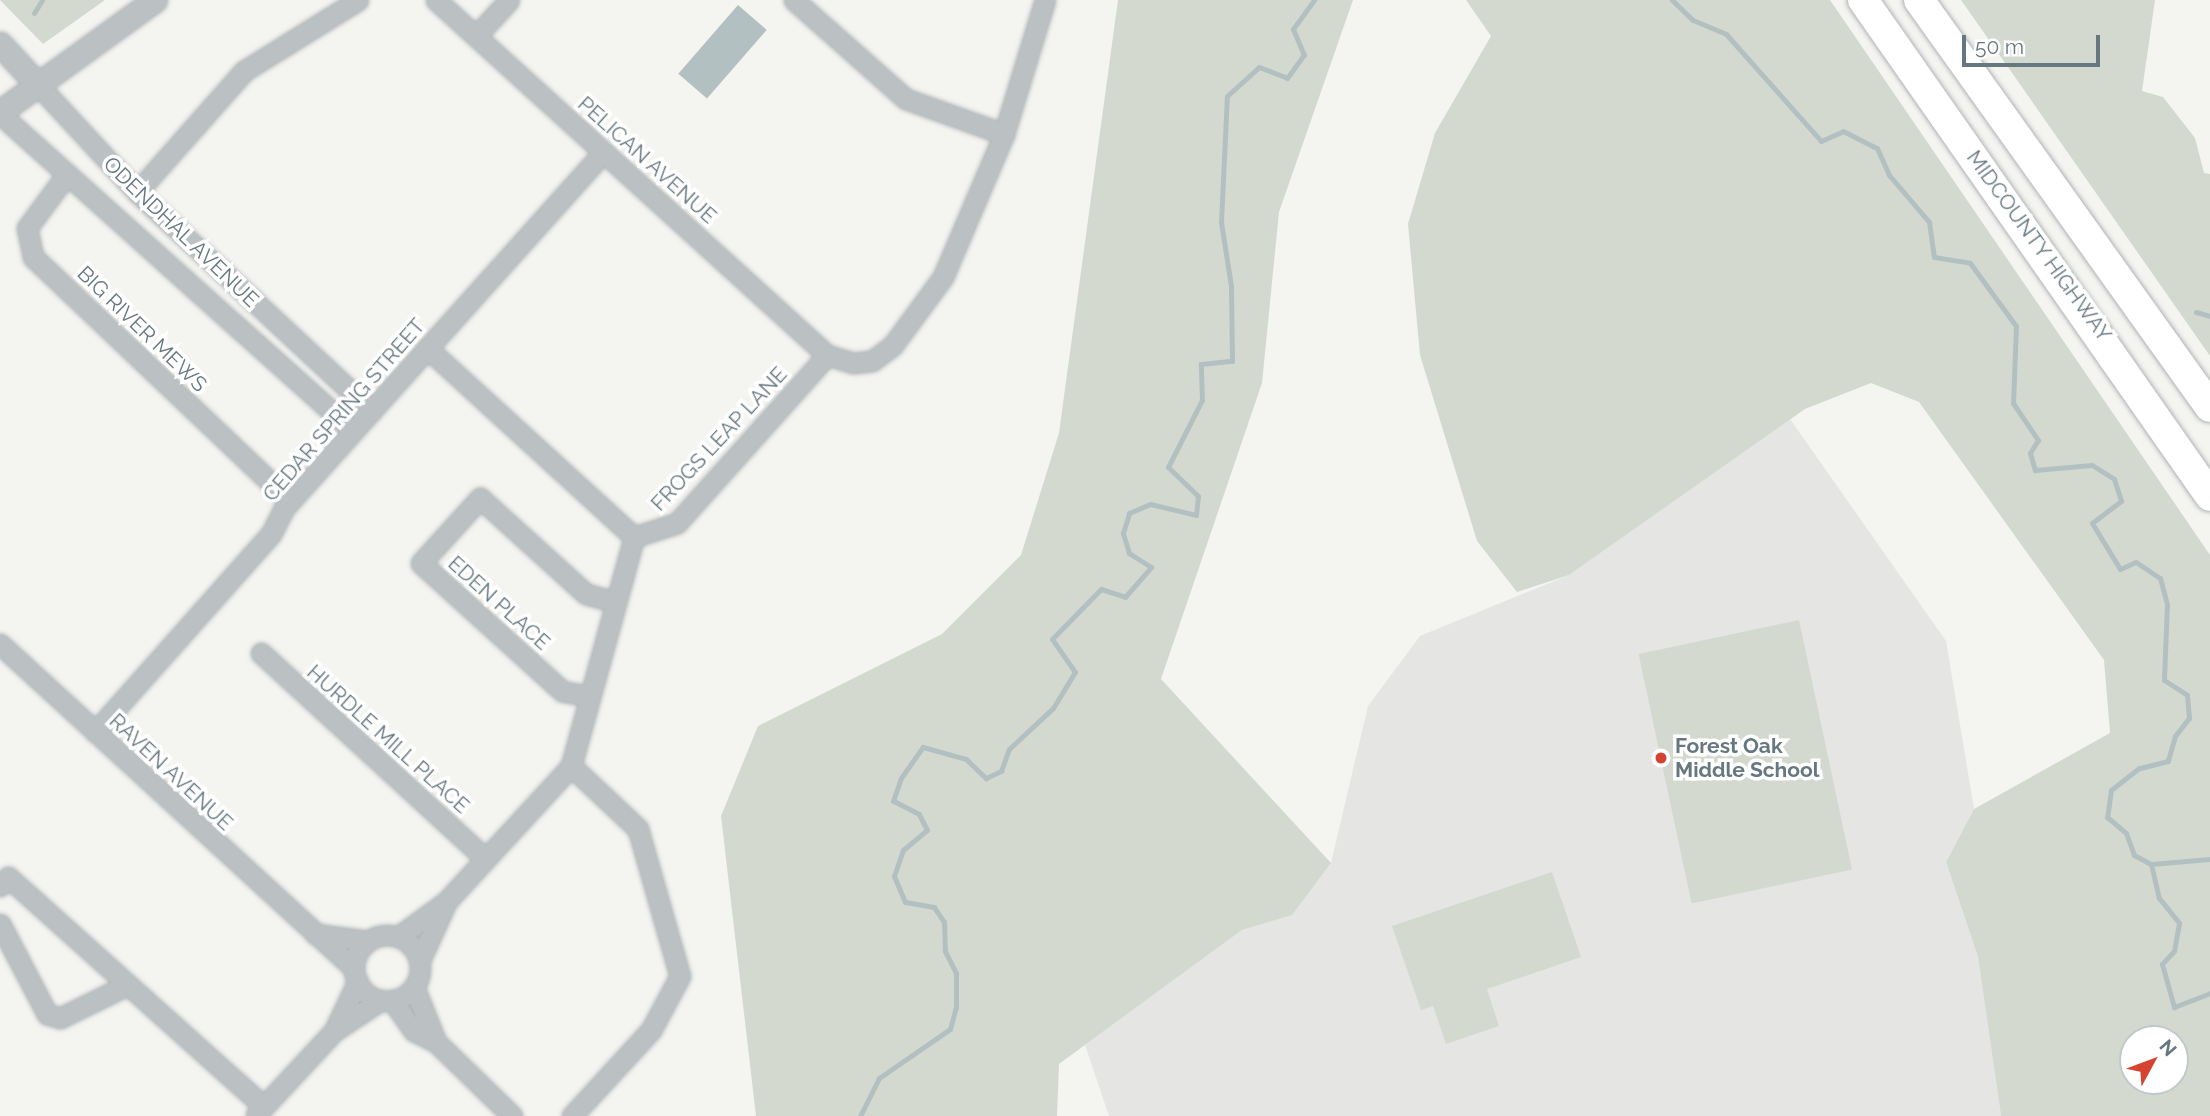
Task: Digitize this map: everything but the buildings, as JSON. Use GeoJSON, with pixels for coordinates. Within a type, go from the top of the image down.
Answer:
{"type":"FeatureCollection","features":[{"type":"Feature","properties":{"kind":"main road","name":"MIDCOUNTY HIGHWAY"},"geometry":{"type":"LineString","coordinates":[[1863,0],[2210,496]]}},
{"type":"Feature","properties":{"kind":"main road"},"geometry":{"type":"LineString","coordinates":[[1919,0],[2210,407]]}},
{"type":"Feature","properties":{"kind":"street"},"geometry":{"type":"LineString","coordinates":[[0,113],[155,0]]}},
{"type":"Feature","properties":{"kind":"street"},"geometry":{"type":"LineString","coordinates":[[137,192],[244,71],[358,0]]}},
{"type":"Feature","properties":{"kind":"street","name":"PELICAN AVENUE"},"geometry":{"type":"LineString","coordinates":[[436,0],[827,355]]}},
{"type":"Feature","properties":{"kind":"street"},"geometry":{"type":"LineString","coordinates":[[477,36],[509,0]]}},
{"type":"Feature","properties":{"kind":"street"},"geometry":{"type":"LineString","coordinates":[[794,0],[906,99],[1004,134]]}},
{"type":"Feature","properties":{"kind":"street"},"geometry":{"type":"LineString","coordinates":[[827,355],[841,362],[872,360],[920,314],[943,277],[1004,134],[1045,0]]}},
{"type":"Feature","properties":{"kind":"street","name":"ODENDHAL AVENUE"},"geometry":{"type":"LineString","coordinates":[[0,44],[137,192],[372,411]]}},
{"type":"Feature","properties":{"kind":"street","name":"ODENDHAL AVENUE"},"geometry":{"type":"LineString","coordinates":[[0,113],[353,431]]}},
{"type":"Feature","properties":{"kind":"street","name":"CEDAR SPRING STREET"},"geometry":{"type":"LineString","coordinates":[[94,732],[271,534],[290,501],[604,152]]}},
{"type":"Feature","properties":{"kind":"street","name":"BIG RIVER MEWS"},"geometry":{"type":"LineString","coordinates":[[67,174],[27,228],[33,257],[290,501]]}},
{"type":"Feature","properties":{"kind":"street"},"geometry":{"type":"LineString","coordinates":[[311,933],[368,941],[399,936],[446,902],[571,766],[614,601],[634,537],[427,348]]}},
{"type":"Feature","properties":{"kind":"street","name":"FROGS LEAP LANE"},"geometry":{"type":"LineString","coordinates":[[634,537],[677,523],[827,355]]}},
{"type":"Feature","properties":{"kind":"street","name":"EDEN PLACE"},"geometry":{"type":"LineString","coordinates":[[589,696],[562,691],[421,563],[480,498],[586,594],[614,601]]}},
{"type":"Feature","properties":{"kind":"street","name":"RAVEN AVENUE"},"geometry":{"type":"LineString","coordinates":[[0,644],[356,975]]}},
{"type":"Feature","properties":{"kind":"street","name":"HURDLE MILL PLACE"},"geometry":{"type":"LineString","coordinates":[[261,653],[485,858]]}},
{"type":"Feature","properties":{"kind":"street"},"geometry":{"type":"LineString","coordinates":[[571,766],[638,829],[680,976],[651,1030],[572,1116]]}},
{"type":"Feature","properties":{"kind":"street"},"geometry":{"type":"LineString","coordinates":[[0,886],[8,877],[127,985],[260,1112],[334,1031],[414,987]]}},
{"type":"Feature","properties":{"kind":"street"},"geometry":{"type":"LineString","coordinates":[[436,1042],[414,987],[420,960],[446,902]]}},
{"type":"Feature","properties":{"kind":"street"},"geometry":{"type":"LineString","coordinates":[[0,924],[47,1014],[60,1018],[127,985]]}},
{"type":"Feature","properties":{"kind":"street"},"geometry":{"type":"LineString","coordinates":[[399,936],[420,960]]}},
{"type":"Feature","properties":{"kind":"street"},"geometry":{"type":"LineString","coordinates":[[334,1031],[368,941]]}},
{"type":"Feature","properties":{"kind":"street"},"geometry":{"type":"LineString","coordinates":[[356,975],[387,1000],[414,1031],[436,1042],[512,1116]]}},
{"type":"Feature","properties":{"kind":"shaded area"},"geometry":{"type":"Polygon","coordinates":[[[0,0],[105,0],[43,44],[0,0]]]}},
{"type":"Feature","properties":{"kind":"shaded area"},"geometry":{"type":"Polygon","coordinates":[[[1118,0],[1353,0],[1279,212],[1262,383],[1161,679],[1331,863],[1292,915],[1242,930],[1059,1064],[1057,1116],[756,1116],[721,816],[758,726],[942,634],[1021,555],[1059,433],[1118,0]]]}},
{"type":"Feature","properties":{"kind":"shaded area"},"geometry":{"type":"Polygon","coordinates":[[[1466,0],[1830,0],[2210,555],[2210,1116],[2001,1116],[1978,957],[1946,862],[1974,809],[2110,733],[2104,660],[1919,402],[1871,383],[1805,409],[1569,575],[1517,592],[1477,541],[1420,355],[1408,224],[1435,133],[1491,36],[1466,0]]]}},
{"type":"Feature","properties":{"kind":"shaded area"},"geometry":{"type":"Polygon","coordinates":[[[1961,0],[2155,0],[2142,91],[2163,97],[2195,138],[2204,173],[2210,174],[2210,356],[1961,0]]]}},
{"type":"Feature","properties":{"kind":"shaded area"},"geometry":{"type":"Polygon","coordinates":[[[738,5],[767,30],[707,99],[678,74],[738,5]]]}},
{"type":"Feature","properties":{"kind":"shaded area","name":"Forest Oak Middle School"},"geometry":{"type":"Polygon","coordinates":[[[1790,419],[1946,641],[1974,809],[1946,862],[1978,957],[2001,1116],[1109,1116],[1085,1045],[1242,930],[1292,914],[1331,863],[1368,706],[1420,636],[1569,575],[1790,419]]]}},
{"type":"Feature","properties":{"kind":"shaded area"},"geometry":{"type":"Polygon","coordinates":[[[1799,620],[1852,869],[1692,904],[1639,654],[1799,620]]]}},
{"type":"Feature","properties":{"kind":"shaded area"},"geometry":{"type":"Polygon","coordinates":[[[1552,872],[1581,957],[1487,989],[1499,1026],[1446,1044],[1433,1006],[1421,1010],[1392,926],[1552,872]]]}},
{"type":"Feature","properties":{"kind":"waterway"},"geometry":{"type":"LineString","coordinates":[[34,13],[42,0]]}},
{"type":"Feature","properties":{"kind":"waterway"},"geometry":{"type":"LineString","coordinates":[[860,1116],[879,1078],[950,1029],[956,1007],[956,973],[945,951],[944,922],[934,907],[905,902],[894,876],[903,850],[927,830],[919,814],[893,801],[901,778],[923,747],[966,759],[986,778],[1001,771],[1009,749],[1053,708],[1075,672],[1052,639],[1101,589],[1125,597],[1151,567],[1129,553],[1123,533],[1129,513],[1150,504],[1196,515],[1198,496],[1168,467],[1202,400],[1201,364],[1232,361],[1231,286],[1221,222],[1227,96],[1259,67],[1287,78],[1304,55],[1293,29],[1314,0]]}},
{"type":"Feature","properties":{"kind":"waterway"},"geometry":{"type":"LineString","coordinates":[[1672,0],[1693,20],[1726,34],[1821,141],[1843,131],[1877,148],[1889,175],[1929,222],[1934,257],[1970,263],[2016,326],[2013,403],[2038,440],[2030,453],[2035,470],[2092,465],[2114,479],[2121,501],[2092,523],[2120,569],[2136,562],[2160,578],[2167,604],[2164,680],[2187,695],[2189,718],[2175,736],[2168,761],[2139,768],[2111,790],[2107,817],[2126,833],[2134,855],[2151,864],[2159,898],[2179,923],[2174,951],[2162,964],[2174,1007],[2210,993]]}},
{"type":"Feature","properties":{"kind":"waterway"},"geometry":{"type":"LineString","coordinates":[[2196,312],[2210,316]]}},
{"type":"Feature","properties":{"kind":"waterway"},"geometry":{"type":"LineString","coordinates":[[2151,864],[2210,859]]}},
{"type":"Feature","properties":{"kind":"place","name":"Forest Oak Middle School"},"geometry":{"type":"Point","coordinates":[1661,758]}}]}
